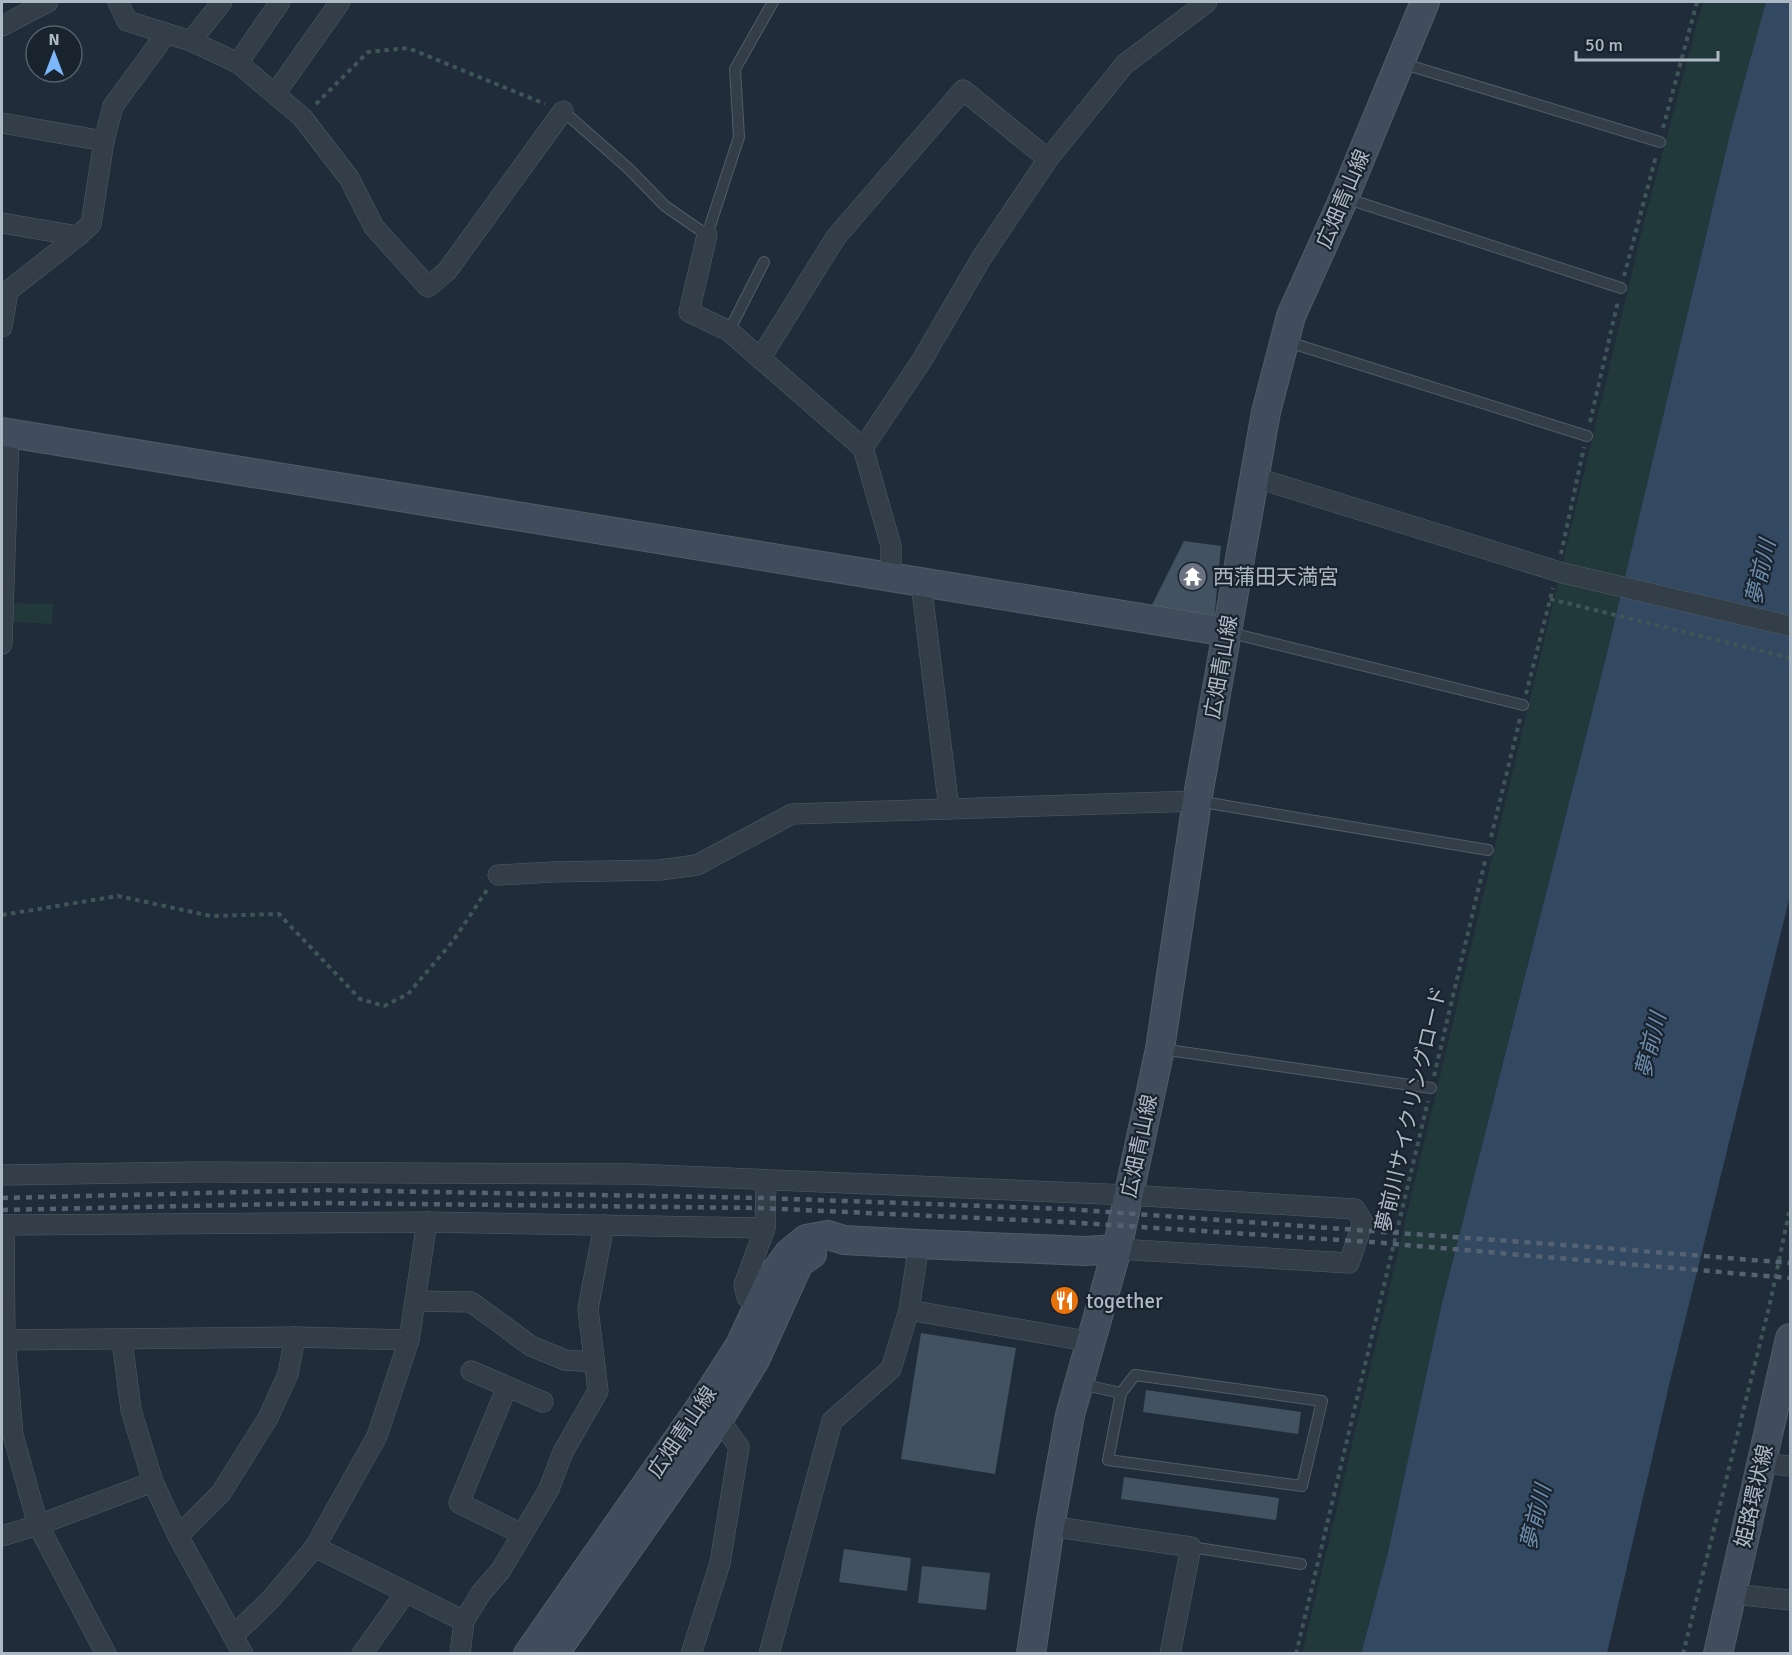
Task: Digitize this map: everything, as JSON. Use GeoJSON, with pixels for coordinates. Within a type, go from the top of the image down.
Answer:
{"type":"FeatureCollection","features":[{"type":"Feature","properties":{"kind":"main road","name":"広畑青山線"},"geometry":{"type":"LineString","coordinates":[[1031,1653],[1070,1415],[1117,1249],[1160,1049],[1197,801],[1266,412],[1291,316],[1344,198],[1425,2]]}},
{"type":"Feature","properties":{"kind":"main road"},"geometry":{"type":"LineString","coordinates":[[5,433],[1227,632]]}},
{"type":"Feature","properties":{"kind":"main road","name":"広畑青山線"},"geometry":{"type":"LineString","coordinates":[[528,1653],[699,1409],[740,1345],[772,1276],[789,1253],[806,1239],[828,1235],[844,1240],[919,1244],[1085,1251],[1117,1249]]}},
{"type":"Feature","properties":{"kind":"main road","name":"広畑青山線"},"geometry":{"type":"LineString","coordinates":[[554,1653],[719,1419],[755,1360],[800,1263],[816,1251],[844,1240]]}},
{"type":"Feature","properties":{"kind":"main road","name":"姫路環状線"},"geometry":{"type":"LineString","coordinates":[[1718,1653],[1791,1338]]}},
{"type":"Feature","properties":{"kind":"street"},"geometry":{"type":"LineString","coordinates":[[2,26],[48,2]]}},
{"type":"Feature","properties":{"kind":"street"},"geometry":{"type":"LineString","coordinates":[[118,2],[127,21],[191,41],[238,63],[302,117],[350,178],[374,227],[428,287],[447,271],[563,111]]}},
{"type":"Feature","properties":{"kind":"street"},"geometry":{"type":"LineString","coordinates":[[191,41],[222,2]]}},
{"type":"Feature","properties":{"kind":"street"},"geometry":{"type":"LineString","coordinates":[[238,63],[280,2]]}},
{"type":"Feature","properties":{"kind":"street"},"geometry":{"type":"LineString","coordinates":[[275,94],[340,2]]}},
{"type":"Feature","properties":{"kind":"street"},"geometry":{"type":"LineString","coordinates":[[863,448],[922,360],[982,257],[1048,159],[1125,64],[1207,2]]}},
{"type":"Feature","properties":{"kind":"street"},"geometry":{"type":"LineString","coordinates":[[2,327],[8,291],[91,224],[104,141],[113,106],[166,34]]}},
{"type":"Feature","properties":{"kind":"street"},"geometry":{"type":"LineString","coordinates":[[760,359],[836,237],[963,90],[1048,159]]}},
{"type":"Feature","properties":{"kind":"street"},"geometry":{"type":"LineString","coordinates":[[2,123],[104,141]]}},
{"type":"Feature","properties":{"kind":"street"},"geometry":{"type":"LineString","coordinates":[[2,223],[78,236]]}},
{"type":"Feature","properties":{"kind":"street"},"geometry":{"type":"LineString","coordinates":[[707,235],[689,312],[729,331],[863,448],[891,546],[891,578]]}},
{"type":"Feature","properties":{"kind":"street"},"geometry":{"type":"LineString","coordinates":[[2,644],[5,433]]}},
{"type":"Feature","properties":{"kind":"street"},"geometry":{"type":"LineString","coordinates":[[1254,477],[1560,572],[1791,626]]}},
{"type":"Feature","properties":{"kind":"street"},"geometry":{"type":"LineString","coordinates":[[921,583],[949,809]]}},
{"type":"Feature","properties":{"kind":"street"},"geometry":{"type":"LineString","coordinates":[[498,875],[660,870],[697,865],[792,814],[1197,801]]}},
{"type":"Feature","properties":{"kind":"street"},"geometry":{"type":"LineString","coordinates":[[2,1175],[196,1172],[621,1174],[1128,1195],[1355,1209],[1363,1222],[1349,1263],[1117,1249]]}},
{"type":"Feature","properties":{"kind":"street"},"geometry":{"type":"LineString","coordinates":[[758,1303],[747,1297],[744,1285],[765,1228],[766,1180]]}},
{"type":"Feature","properties":{"kind":"street"},"geometry":{"type":"LineString","coordinates":[[106,1653],[38,1525],[13,1435],[3,1340],[3,1225],[428,1222],[765,1228]]}},
{"type":"Feature","properties":{"kind":"street"},"geometry":{"type":"LineString","coordinates":[[233,1636],[272,1599],[315,1547],[377,1436],[409,1340],[428,1222]]}},
{"type":"Feature","properties":{"kind":"street"},"geometry":{"type":"LineString","coordinates":[[460,1653],[464,1621],[481,1593],[501,1570],[549,1489],[563,1452],[598,1391],[588,1309],[604,1225]]}},
{"type":"Feature","properties":{"kind":"street"},"geometry":{"type":"LineString","coordinates":[[769,1653],[832,1421],[891,1370],[909,1310],[919,1244]]}},
{"type":"Feature","properties":{"kind":"street"},"geometry":{"type":"LineString","coordinates":[[415,1301],[471,1302],[531,1346],[565,1360],[594,1362]]}},
{"type":"Feature","properties":{"kind":"street"},"geometry":{"type":"LineString","coordinates":[[909,1310],[1092,1342]]}},
{"type":"Feature","properties":{"kind":"street"},"geometry":{"type":"LineString","coordinates":[[3,1340],[295,1337],[409,1340]]}},
{"type":"Feature","properties":{"kind":"street"},"geometry":{"type":"LineString","coordinates":[[178,1536],[221,1493],[268,1418],[288,1374],[295,1337]]}},
{"type":"Feature","properties":{"kind":"street"},"geometry":{"type":"LineString","coordinates":[[122,1340],[131,1410],[153,1482],[178,1536],[243,1653]]}},
{"type":"Feature","properties":{"kind":"street"},"geometry":{"type":"LineString","coordinates":[[471,1371],[543,1402]]}},
{"type":"Feature","properties":{"kind":"street"},"geometry":{"type":"LineString","coordinates":[[507,1387],[459,1503],[522,1534]]}},
{"type":"Feature","properties":{"kind":"street"},"geometry":{"type":"LineString","coordinates":[[691,1653],[720,1563],[739,1447],[719,1419]]}},
{"type":"Feature","properties":{"kind":"street"},"geometry":{"type":"LineString","coordinates":[[1762,1463],[1791,1466]]}},
{"type":"Feature","properties":{"kind":"street"},"geometry":{"type":"LineString","coordinates":[[2,1536],[153,1482]]}},
{"type":"Feature","properties":{"kind":"street"},"geometry":{"type":"LineString","coordinates":[[1050,1526],[1191,1547],[1170,1653]]}},
{"type":"Feature","properties":{"kind":"street"},"geometry":{"type":"LineString","coordinates":[[315,1547],[464,1621]]}},
{"type":"Feature","properties":{"kind":"street"},"geometry":{"type":"LineString","coordinates":[[362,1653],[406,1592]]}},
{"type":"Feature","properties":{"kind":"street"},"geometry":{"type":"LineString","coordinates":[[1732,1594],[1791,1600]]}},
{"type":"Feature","properties":{"kind":"lane"},"geometry":{"type":"LineString","coordinates":[[563,111],[629,169],[665,207],[707,235],[739,137],[735,69],[773,2]]}},
{"type":"Feature","properties":{"kind":"lane"},"geometry":{"type":"LineString","coordinates":[[1400,62],[1659,142]]}},
{"type":"Feature","properties":{"kind":"lane"},"geometry":{"type":"LineString","coordinates":[[1344,198],[1621,288]]}},
{"type":"Feature","properties":{"kind":"lane"},"geometry":{"type":"LineString","coordinates":[[729,331],[764,262]]}},
{"type":"Feature","properties":{"kind":"lane"},"geometry":{"type":"LineString","coordinates":[[1285,341],[1587,436]]}},
{"type":"Feature","properties":{"kind":"lane"},"geometry":{"type":"LineString","coordinates":[[1227,632],[1523,705]]}},
{"type":"Feature","properties":{"kind":"lane"},"geometry":{"type":"LineString","coordinates":[[1197,801],[1488,850]]}},
{"type":"Feature","properties":{"kind":"lane"},"geometry":{"type":"LineString","coordinates":[[1160,1049],[1431,1088]]}},
{"type":"Feature","properties":{"kind":"lane"},"geometry":{"type":"LineString","coordinates":[[1136,1375],[1322,1401],[1302,1486],[1108,1460],[1121,1393],[1136,1375]]}},
{"type":"Feature","properties":{"kind":"lane"},"geometry":{"type":"LineString","coordinates":[[1080,1384],[1121,1393]]}},
{"type":"Feature","properties":{"kind":"lane"},"geometry":{"type":"LineString","coordinates":[[1191,1547],[1301,1564]]}},
{"type":"Feature","properties":{"kind":"path"},"geometry":{"type":"LineString","coordinates":[[302,117],[368,52],[408,48],[563,111]]}},
{"type":"Feature","properties":{"kind":"path","name":"夢前川サイクリングロード"},"geometry":{"type":"LineString","coordinates":[[1296,1653],[1523,705],[1550,599],[1560,572]]}},
{"type":"Feature","properties":{"kind":"path"},"geometry":{"type":"LineString","coordinates":[[1550,599],[1791,658]]}},
{"type":"Feature","properties":{"kind":"path"},"geometry":{"type":"LineString","coordinates":[[2,915],[118,896],[211,916],[279,914],[360,999],[384,1006],[408,994],[453,941],[498,875]]}},
{"type":"Feature","properties":{"kind":"path"},"geometry":{"type":"LineString","coordinates":[[1683,1653],[1770,1304],[1791,1208]]}},
{"type":"Feature","properties":{"kind":"green space"},"geometry":{"type":"Polygon","coordinates":[[[1703,2],[1768,2],[1706,234],[1622,593],[1441,1307],[1388,1552],[1361,1653],[1302,1654],[1645,218],[1703,2]]]}},
{"type":"Feature","properties":{"kind":"green space"},"geometry":{"type":"Polygon","coordinates":[[[13,603],[53,604],[52,624],[12,622],[13,603]]]}},
{"type":"Feature","properties":{"kind":"water","name":"夢前川"},"geometry":{"type":"Polygon","coordinates":[[[1766,2],[1790,2],[1790,896],[1670,1381],[1607,1653],[1361,1654],[1388,1552],[1441,1307],[1607,653],[1731,130],[1766,2]]]}},
{"type":"Feature","properties":{"kind":"building","name":"西蒲田天満宮"},"geometry":{"type":"Polygon","coordinates":[[[1184,541],[1221,546],[1214,621],[1150,609],[1184,541]]]}},
{"type":"Feature","properties":{"kind":"building"},"geometry":{"type":"Polygon","coordinates":[[[921,1333],[1016,1348],[995,1474],[901,1459],[921,1333]]]}},
{"type":"Feature","properties":{"kind":"building"},"geometry":{"type":"Polygon","coordinates":[[[1146,1390],[1301,1412],[1298,1434],[1143,1412],[1146,1390]]]}},
{"type":"Feature","properties":{"kind":"building"},"geometry":{"type":"Polygon","coordinates":[[[1124,1477],[1279,1498],[1276,1520],[1121,1499],[1124,1477]]]}},
{"type":"Feature","properties":{"kind":"building"},"geometry":{"type":"Polygon","coordinates":[[[844,1549],[911,1558],[907,1591],[839,1582],[844,1549]]]}},
{"type":"Feature","properties":{"kind":"building"},"geometry":{"type":"Polygon","coordinates":[[[922,1566],[990,1573],[986,1610],[918,1603],[922,1566]]]}},
{"type":"Feature","properties":{"kind":"railway"},"geometry":{"type":"LineString","coordinates":[[2,1198],[325,1190],[762,1198],[1067,1209],[1790,1263]]}},
{"type":"Feature","properties":{"kind":"railway"},"geometry":{"type":"LineString","coordinates":[[2,1210],[326,1203],[759,1208],[1065,1222],[1371,1242],[1790,1278]]}},
{"type":"Feature","properties":{"kind":"place","name":"西蒲田天満宮"},"geometry":{"type":"Point","coordinates":[1192,577]}},
{"type":"Feature","properties":{"kind":"place","name":"together"},"geometry":{"type":"Point","coordinates":[1065,1301]}}]}
